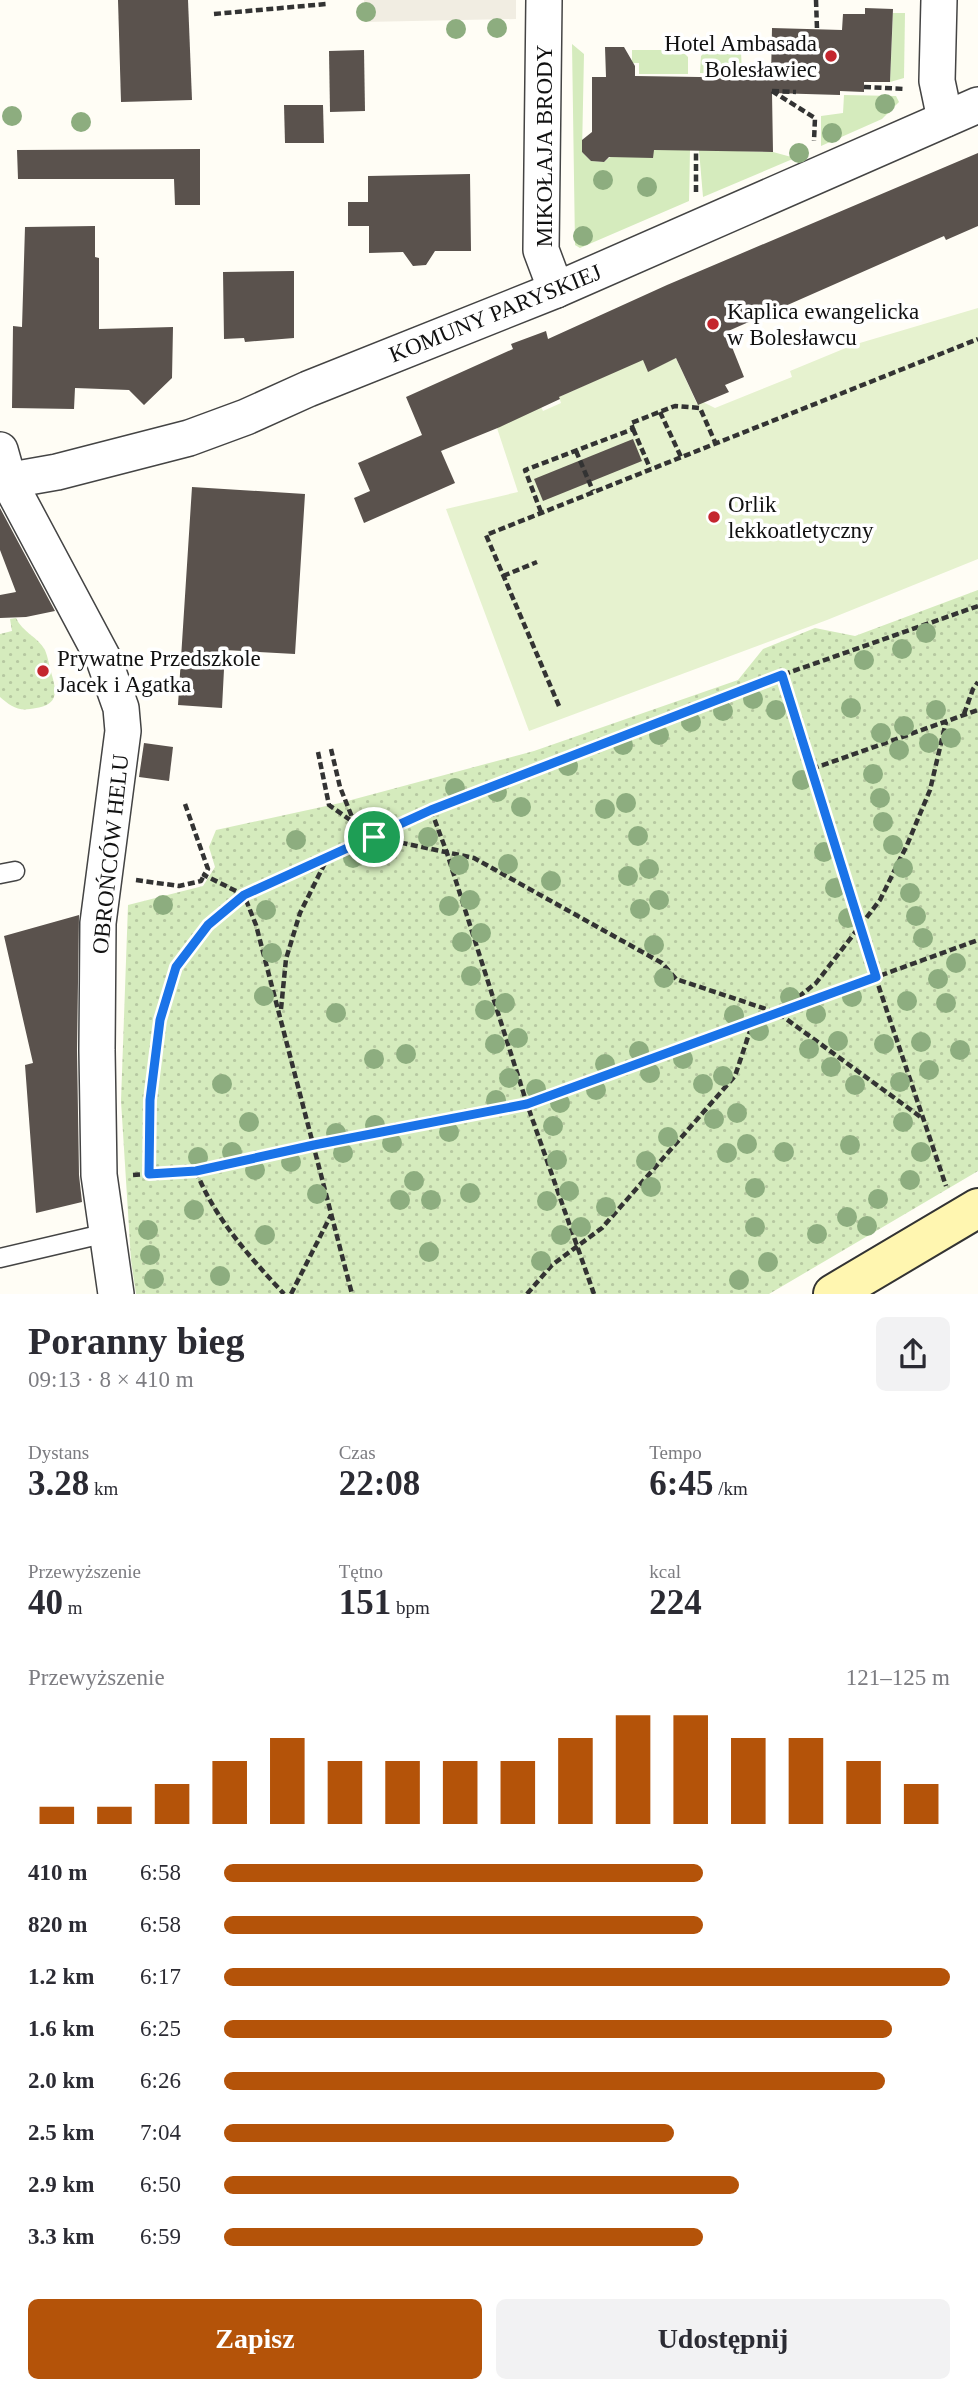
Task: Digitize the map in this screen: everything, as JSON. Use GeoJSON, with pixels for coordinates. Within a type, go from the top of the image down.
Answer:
{"type":"FeatureCollection","features":[{"type":"Feature","properties":{"kind":"street","name":"MIKOŁAJA BRODY"},"geometry":{"type":"LineString","coordinates":[[544,0],[541,250],[556,290]]}},
{"type":"Feature","properties":{"kind":"street"},"geometry":{"type":"LineString","coordinates":[[939,0],[937,81],[945,119]]}},
{"type":"Feature","properties":{"kind":"street","name":"KOMUNY PARYSKIEJ"},"geometry":{"type":"LineString","coordinates":[[3,472],[189,439],[246,418],[308,389],[556,290],[978,105]]}},
{"type":"Feature","properties":{"kind":"street","name":"OBROŃCÓW HELU"},"geometry":{"type":"LineString","coordinates":[[3,472],[104,660],[121,708],[123,731],[98,923],[99,1175],[116,1294]]}},
{"type":"Feature","properties":{"kind":"street"},"geometry":{"type":"LineString","coordinates":[[833,1294],[963,1201]]}},
{"type":"Feature","properties":{"kind":"lane"},"geometry":{"type":"LineString","coordinates":[[0,1258],[107,1233]]}},
{"type":"Feature","properties":{"kind":"path"},"geometry":{"type":"LineString","coordinates":[[816,0],[817,29]]}},
{"type":"Feature","properties":{"kind":"path"},"geometry":{"type":"LineString","coordinates":[[214,15],[326,4]]}},
{"type":"Feature","properties":{"kind":"path"},"geometry":{"type":"LineString","coordinates":[[864,87],[910,89]]}},
{"type":"Feature","properties":{"kind":"path"},"geometry":{"type":"LineString","coordinates":[[796,92],[772,91],[815,118],[814,149]]}},
{"type":"Feature","properties":{"kind":"path"},"geometry":{"type":"LineString","coordinates":[[696,150],[696,204]]}},
{"type":"Feature","properties":{"kind":"path"},"geometry":{"type":"LineString","coordinates":[[559,706],[485,535],[978,339]]}},
{"type":"Feature","properties":{"kind":"path"},"geometry":{"type":"LineString","coordinates":[[650,468],[631,423],[675,406],[700,408],[715,442]]}},
{"type":"Feature","properties":{"kind":"path"},"geometry":{"type":"LineString","coordinates":[[660,412],[681,457]]}},
{"type":"Feature","properties":{"kind":"path"},"geometry":{"type":"LineString","coordinates":[[541,512],[525,470],[633,429]]}},
{"type":"Feature","properties":{"kind":"path"},"geometry":{"type":"LineString","coordinates":[[576,451],[593,491]]}},
{"type":"Feature","properties":{"kind":"path"},"geometry":{"type":"LineString","coordinates":[[503,576],[537,562]]}},
{"type":"Feature","properties":{"kind":"path"},"geometry":{"type":"LineString","coordinates":[[149,1174],[150,1100],[160,1020],[176,967],[208,925],[244,895],[431,810],[782,675],[978,606]]}},
{"type":"Feature","properties":{"kind":"path"},"geometry":{"type":"LineString","coordinates":[[782,675],[859,928],[922,1118],[963,1201]]}},
{"type":"Feature","properties":{"kind":"path"},"geometry":{"type":"LineString","coordinates":[[964,715],[978,682]]}},
{"type":"Feature","properties":{"kind":"path"},"geometry":{"type":"LineString","coordinates":[[812,769],[978,710]]}},
{"type":"Feature","properties":{"kind":"path"},"geometry":{"type":"LineString","coordinates":[[778,1013],[816,983],[880,900],[930,790],[946,722]]}},
{"type":"Feature","properties":{"kind":"path"},"geometry":{"type":"LineString","coordinates":[[331,749],[340,787],[354,823]]}},
{"type":"Feature","properties":{"kind":"path"},"geometry":{"type":"LineString","coordinates":[[318,752],[329,805],[374,837],[474,858],[662,963],[676,979],[778,1013],[922,1118]]}},
{"type":"Feature","properties":{"kind":"path"},"geometry":{"type":"LineString","coordinates":[[134,880],[179,886],[201,881],[208,869],[185,804]]}},
{"type":"Feature","properties":{"kind":"path"},"geometry":{"type":"LineString","coordinates":[[431,810],[527,1104],[594,1294]]}},
{"type":"Feature","properties":{"kind":"path"},"geometry":{"type":"LineString","coordinates":[[285,1033],[280,1003],[286,959],[300,913],[328,858]]}},
{"type":"Feature","properties":{"kind":"path"},"geometry":{"type":"LineString","coordinates":[[204,875],[244,895],[256,925],[352,1294]]}},
{"type":"Feature","properties":{"kind":"path"},"geometry":{"type":"LineString","coordinates":[[129,1175],[196,1171],[527,1104],[978,940]]}},
{"type":"Feature","properties":{"kind":"path"},"geometry":{"type":"LineString","coordinates":[[527,1294],[552,1265],[602,1228],[734,1076],[750,1031],[757,1021]]}},
{"type":"Feature","properties":{"kind":"path"},"geometry":{"type":"LineString","coordinates":[[196,1171],[206,1198],[243,1250],[284,1294]]}},
{"type":"Feature","properties":{"kind":"path"},"geometry":{"type":"LineString","coordinates":[[291,1294],[332,1214]]}},
{"type":"Feature","properties":{"kind":"green space"},"geometry":{"type":"Polygon","coordinates":[[[893,13],[905,13],[904,78],[890,82],[893,13]]]}},
{"type":"Feature","properties":{"kind":"green space"},"geometry":{"type":"Polygon","coordinates":[[[572,44],[584,54],[582,152],[591,161],[604,162],[612,156],[633,149],[690,150],[689,201],[580,248],[575,245],[572,44]]]}},
{"type":"Feature","properties":{"kind":"green space"},"geometry":{"type":"Polygon","coordinates":[[[632,50],[681,50],[688,57],[688,74],[639,74],[639,63],[632,63],[632,50]]]}},
{"type":"Feature","properties":{"kind":"green space"},"geometry":{"type":"Polygon","coordinates":[[[706,51],[741,51],[742,74],[700,73],[701,56],[706,51]]]}},
{"type":"Feature","properties":{"kind":"green space"},"geometry":{"type":"Polygon","coordinates":[[[844,95],[896,96],[899,102],[882,119],[821,146],[821,116],[843,113],[844,95]]]}},
{"type":"Feature","properties":{"kind":"green space"},"geometry":{"type":"Polygon","coordinates":[[[699,150],[773,152],[795,158],[703,197],[699,150]]]}},
{"type":"Feature","properties":{"kind":"green space","name":"Orlik lekkoatletyczny"},"geometry":{"type":"Polygon","coordinates":[[[978,308],[978,559],[827,620],[529,731],[446,509],[518,492],[497,428],[541,407],[543,411],[561,403],[559,397],[643,359],[648,371],[676,358],[697,404],[703,402],[715,408],[792,377],[790,371],[853,345],[978,308]]]}},
{"type":"Feature","properties":{"kind":"green space"},"geometry":{"type":"Polygon","coordinates":[[[978,590],[978,1171],[769,1294],[136,1294],[131,1260],[121,1101],[128,905],[203,886],[215,867],[209,847],[216,830],[340,803],[534,751],[738,680],[763,649],[815,628],[855,636],[978,590]]]}},
{"type":"Feature","properties":{"kind":"green space"},"geometry":{"type":"Polygon","coordinates":[[[16,618],[42,645],[48,658],[55,693],[51,702],[46,705],[17,708],[0,697],[0,634],[12,631],[10,619],[16,618]]]}},
{"type":"Feature","properties":{"kind":"shaded area"},"geometry":{"type":"Polygon","coordinates":[[[364,0],[516,0],[516,19],[364,22],[364,0]]]}},
{"type":"Feature","properties":{"kind":"building"},"geometry":{"type":"Polygon","coordinates":[[[118,0],[188,0],[192,100],[121,102],[118,0]]]}},
{"type":"Feature","properties":{"kind":"building"},"geometry":{"type":"Polygon","coordinates":[[[865,8],[893,9],[890,82],[864,82],[864,92],[840,91],[840,95],[772,93],[773,152],[654,150],[653,158],[609,157],[604,162],[591,161],[582,152],[582,140],[592,132],[592,77],[606,77],[605,47],[624,47],[635,66],[635,76],[771,78],[772,28],[842,30],[843,14],[865,14],[865,8]]]}},
{"type":"Feature","properties":{"kind":"building"},"geometry":{"type":"Polygon","coordinates":[[[364,50],[365,111],[330,112],[329,51],[364,50]]]}},
{"type":"Feature","properties":{"kind":"building"},"geometry":{"type":"Polygon","coordinates":[[[284,105],[323,105],[324,143],[285,143],[284,105]]]}},
{"type":"Feature","properties":{"kind":"building"},"geometry":{"type":"Polygon","coordinates":[[[200,149],[200,205],[175,205],[174,179],[18,179],[17,150],[200,149]]]}},
{"type":"Feature","properties":{"kind":"building"},"geometry":{"type":"Polygon","coordinates":[[[978,153],[978,226],[946,240],[944,236],[726,332],[744,377],[725,385],[729,392],[698,405],[676,358],[648,372],[643,360],[559,397],[560,399],[500,427],[441,451],[455,483],[364,523],[354,498],[370,491],[358,463],[422,435],[406,397],[513,349],[511,344],[546,331],[548,339],[667,285],[978,153]]]}},
{"type":"Feature","properties":{"kind":"building"},"geometry":{"type":"Polygon","coordinates":[[[470,174],[471,251],[435,251],[426,265],[413,266],[403,252],[369,253],[369,226],[348,226],[348,202],[368,202],[368,176],[470,174]]]}},
{"type":"Feature","properties":{"kind":"building"},"geometry":{"type":"Polygon","coordinates":[[[95,226],[95,257],[99,258],[99,329],[173,327],[172,378],[144,405],[129,390],[75,388],[74,409],[12,408],[13,326],[22,327],[25,227],[95,226]]]}},
{"type":"Feature","properties":{"kind":"building"},"geometry":{"type":"Polygon","coordinates":[[[294,271],[294,338],[245,342],[244,338],[224,339],[223,272],[294,271]]]}},
{"type":"Feature","properties":{"kind":"building"},"geometry":{"type":"Polygon","coordinates":[[[633,439],[642,461],[543,501],[534,479],[633,439]]]}},
{"type":"Feature","properties":{"kind":"building"},"geometry":{"type":"Polygon","coordinates":[[[192,487],[305,494],[295,654],[225,650],[222,708],[178,705],[192,487]]]}},
{"type":"Feature","properties":{"kind":"building"},"geometry":{"type":"Polygon","coordinates":[[[0,508],[55,611],[26,617],[0,618],[0,595],[16,592],[0,550],[0,508]]]}},
{"type":"Feature","properties":{"kind":"building"},"geometry":{"type":"Polygon","coordinates":[[[144,743],[173,747],[169,781],[139,777],[144,743]]]}},
{"type":"Feature","properties":{"kind":"building"},"geometry":{"type":"Polygon","coordinates":[[[79,915],[77,1050],[79,1175],[82,1202],[36,1213],[25,1065],[33,1063],[4,936],[79,915]]]}},
{"type":"Feature","properties":{"kind":"place","name":"Hotel Ambasada Bolesławiec"},"geometry":{"type":"Point","coordinates":[831,56]}},
{"type":"Feature","properties":{"kind":"place","name":"Kaplica ewangelicka w Bolesławcu"},"geometry":{"type":"Point","coordinates":[713,324]}},
{"type":"Feature","properties":{"kind":"place","name":"Orlik lekkoatletyczny"},"geometry":{"type":"Point","coordinates":[714,517]}},
{"type":"Feature","properties":{"kind":"place","name":"Prywatne Przedszkole Jacek i Agatka"},"geometry":{"type":"Point","coordinates":[43,671]}},
{"type":"Feature","properties":{"kind":"route"},"geometry":{"type":"LineString","coordinates":[[782,675],[876,977],[527,1104],[196,1171],[149,1174],[150,1100],[160,1020],[176,967],[208,925],[244,895],[374,837],[431,810],[782,675]]}}]}
